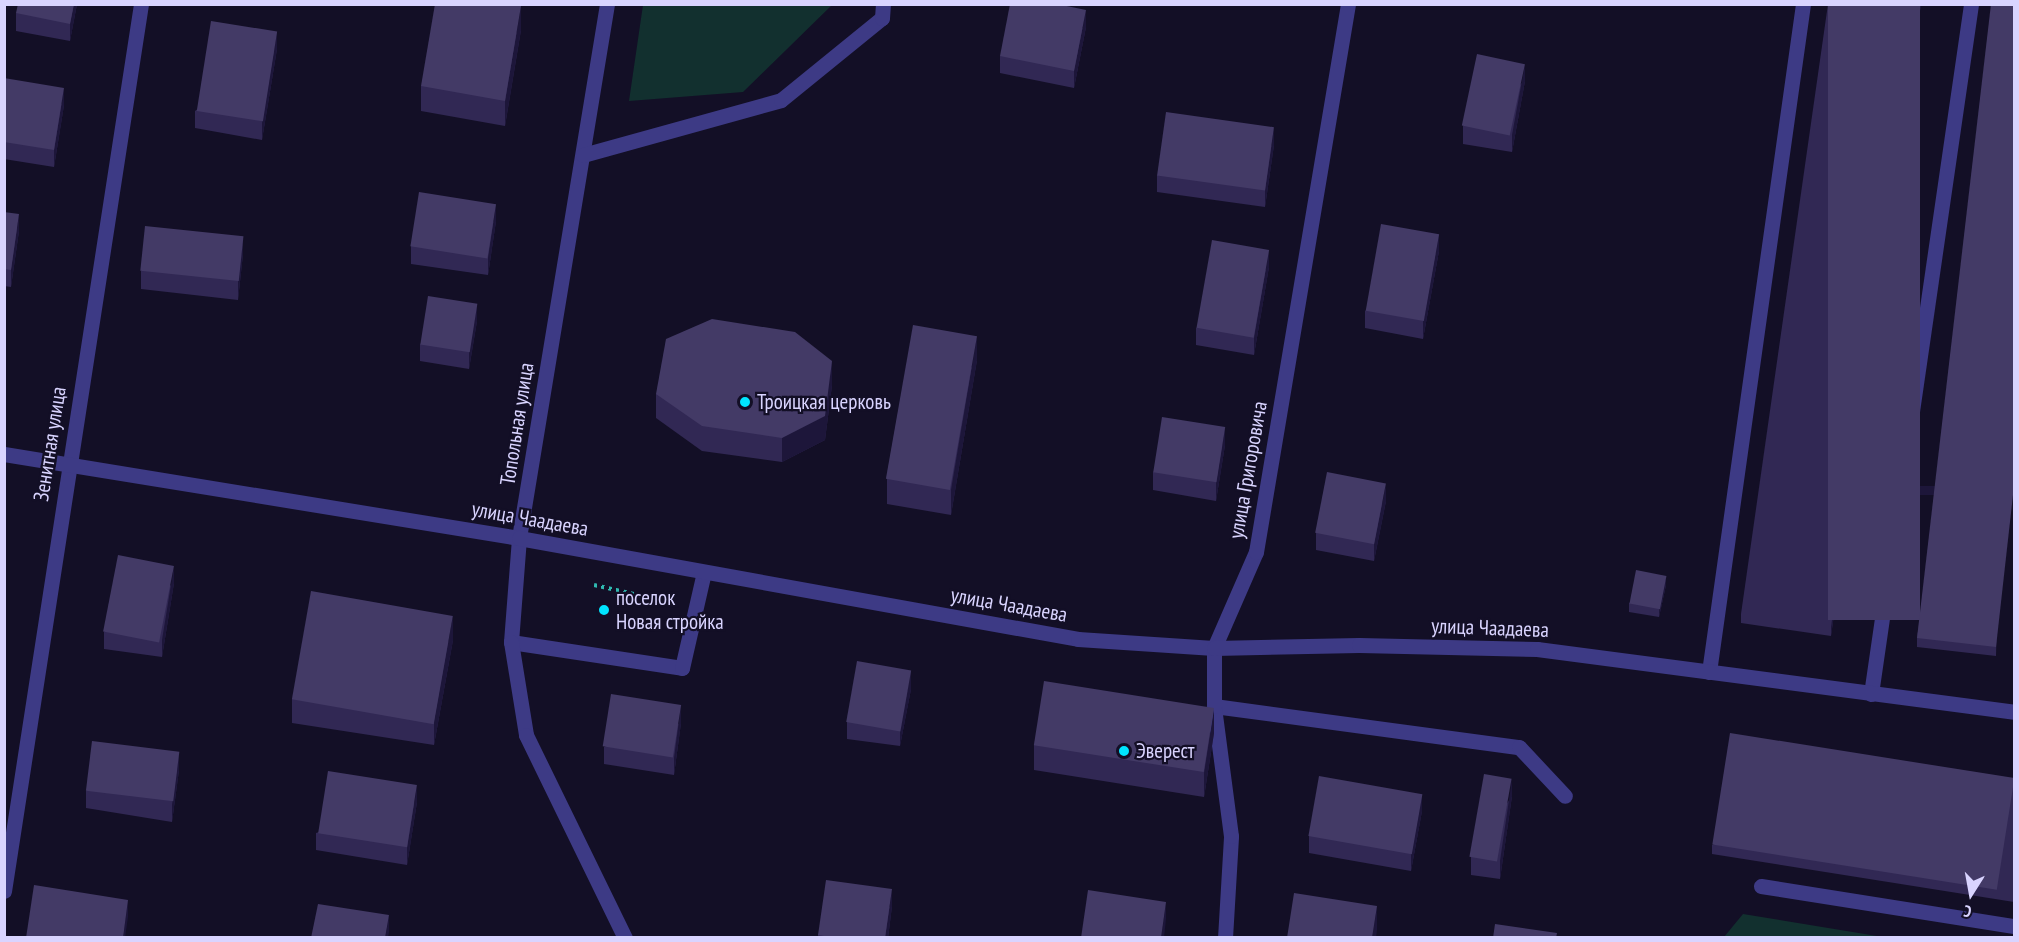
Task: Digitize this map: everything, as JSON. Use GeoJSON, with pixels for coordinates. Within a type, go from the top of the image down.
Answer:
{"type":"FeatureCollection","features":[{"type":"Feature","properties":{"kind":"street","name":"Зенитная улица"},"geometry":{"type":"LineString","coordinates":[[4,891],[68,463],[141,4]]}},
{"type":"Feature","properties":{"kind":"street","name":"Топольная улица"},"geometry":{"type":"LineString","coordinates":[[608,4],[519,538],[511,642],[526,735],[625,938]]}},
{"type":"Feature","properties":{"kind":"street"},"geometry":{"type":"LineString","coordinates":[[583,155],[781,100],[882,18],[883,4]]}},
{"type":"Feature","properties":{"kind":"street","name":"улица Григоровича"},"geometry":{"type":"LineString","coordinates":[[1225,938],[1231,836],[1214,706],[1214,648],[1256,552],[1348,4]]}},
{"type":"Feature","properties":{"kind":"street"},"geometry":{"type":"LineString","coordinates":[[1709,672],[1803,4]]}},
{"type":"Feature","properties":{"kind":"street"},"geometry":{"type":"LineString","coordinates":[[1871,693],[1971,4]]}},
{"type":"Feature","properties":{"kind":"street","name":"улица Чаадаева"},"geometry":{"type":"LineString","coordinates":[[4,454],[519,538],[1078,639],[1214,648],[1359,645],[1537,649],[2014,712]]}},
{"type":"Feature","properties":{"kind":"street"},"geometry":{"type":"LineString","coordinates":[[511,642],[682,668],[704,572]]}},
{"type":"Feature","properties":{"kind":"street"},"geometry":{"type":"LineString","coordinates":[[1214,706],[1518,747],[1565,796]]}},
{"type":"Feature","properties":{"kind":"street"},"geometry":{"type":"LineString","coordinates":[[1761,886],[2014,926]]}},
{"type":"Feature","properties":{"kind":"green space"},"geometry":{"type":"Polygon","coordinates":[[[643,4],[832,5],[743,92],[629,101],[643,4]]]}},
{"type":"Feature","properties":{"kind":"green space"},"geometry":{"type":"Polygon","coordinates":[[[1743,914],[1883,937],[1724,937],[1743,914]]]}},
{"type":"Feature","properties":{"kind":"building"},"geometry":{"type":"Polygon","coordinates":[[[18,4],[74,4],[70,24],[16,13],[18,4]]]}},
{"type":"Feature","properties":{"kind":"building"},"geometry":{"type":"Polygon","coordinates":[[[435,4],[521,6],[505,101],[421,86],[435,4]]]}},
{"type":"Feature","properties":{"kind":"building"},"geometry":{"type":"Polygon","coordinates":[[[1010,4],[1057,4],[1086,10],[1074,71],[1000,56],[1010,4]]]}},
{"type":"Feature","properties":{"kind":"building"},"geometry":{"type":"Polygon","coordinates":[[[1828,4],[1920,4],[1920,620],[1828,620],[1828,4]]]}},
{"type":"Feature","properties":{"kind":"building"},"geometry":{"type":"Polygon","coordinates":[[[1991,4],[2014,4],[2014,486],[1996,647],[1917,638],[1991,4]]]}},
{"type":"Feature","properties":{"kind":"building"},"geometry":{"type":"Polygon","coordinates":[[[211,21],[277,31],[263,121],[197,111],[211,21]]]}},
{"type":"Feature","properties":{"kind":"building"},"geometry":{"type":"Polygon","coordinates":[[[1477,54],[1525,64],[1510,136],[1462,125],[1477,54]]]}},
{"type":"Feature","properties":{"kind":"building"},"geometry":{"type":"Polygon","coordinates":[[[4,78],[64,88],[54,150],[4,142],[4,78]]]}},
{"type":"Feature","properties":{"kind":"building"},"geometry":{"type":"Polygon","coordinates":[[[1166,112],[1274,127],[1265,191],[1157,175],[1166,112]]]}},
{"type":"Feature","properties":{"kind":"building"},"geometry":{"type":"Polygon","coordinates":[[[419,192],[496,204],[487,259],[410,246],[419,192]]]}},
{"type":"Feature","properties":{"kind":"building"},"geometry":{"type":"Polygon","coordinates":[[[4,212],[19,214],[11,270],[4,269],[4,212]]]}},
{"type":"Feature","properties":{"kind":"building"},"geometry":{"type":"Polygon","coordinates":[[[1381,224],[1439,234],[1424,321],[1366,311],[1381,224]]]}},
{"type":"Feature","properties":{"kind":"building"},"geometry":{"type":"Polygon","coordinates":[[[145,226],[243,236],[239,281],[140,271],[145,226]]]}},
{"type":"Feature","properties":{"kind":"building"},"geometry":{"type":"Polygon","coordinates":[[[1212,240],[1269,250],[1254,338],[1197,328],[1212,240]]]}},
{"type":"Feature","properties":{"kind":"building"},"geometry":{"type":"Polygon","coordinates":[[[428,296],[477,304],[470,352],[420,344],[428,296]]]}},
{"type":"Feature","properties":{"kind":"building","name":"Троицкая церковь"},"geometry":{"type":"Polygon","coordinates":[[[712,319],[795,332],[832,361],[825,416],[782,438],[702,426],[656,394],[666,339],[712,319]]]}},
{"type":"Feature","properties":{"kind":"building"},"geometry":{"type":"Polygon","coordinates":[[[913,325],[977,336],[950,490],[886,479],[913,325]]]}},
{"type":"Feature","properties":{"kind":"building"},"geometry":{"type":"Polygon","coordinates":[[[1162,417],[1225,427],[1216,482],[1153,472],[1162,417]]]}},
{"type":"Feature","properties":{"kind":"building"},"geometry":{"type":"Polygon","coordinates":[[[1327,472],[1386,483],[1374,544],[1315,533],[1327,472]]]}},
{"type":"Feature","properties":{"kind":"building"},"geometry":{"type":"Polygon","coordinates":[[[118,555],[174,566],[159,642],[103,632],[118,555]]]}},
{"type":"Feature","properties":{"kind":"building"},"geometry":{"type":"Polygon","coordinates":[[[1636,570],[1666,576],[1660,609],[1630,603],[1636,570]]]}},
{"type":"Feature","properties":{"kind":"building"},"geometry":{"type":"Polygon","coordinates":[[[311,591],[453,616],[434,724],[292,699],[311,591]]]}},
{"type":"Feature","properties":{"kind":"building"},"geometry":{"type":"Polygon","coordinates":[[[857,661],[911,671],[900,732],[846,722],[857,661]]]}},
{"type":"Feature","properties":{"kind":"building","name":"Эверест"},"geometry":{"type":"Polygon","coordinates":[[[1044,681],[1214,708],[1204,772],[1034,745],[1044,681]]]}},
{"type":"Feature","properties":{"kind":"building"},"geometry":{"type":"Polygon","coordinates":[[[611,694],[681,705],[673,757],[603,746],[611,694]]]}},
{"type":"Feature","properties":{"kind":"building"},"geometry":{"type":"Polygon","coordinates":[[[1730,733],[2014,778],[1997,890],[1712,845],[1730,733]]]}},
{"type":"Feature","properties":{"kind":"building"},"geometry":{"type":"Polygon","coordinates":[[[92,741],[179,752],[173,801],[86,791],[92,741]]]}},
{"type":"Feature","properties":{"kind":"building"},"geometry":{"type":"Polygon","coordinates":[[[328,771],[417,785],[407,847],[318,833],[328,771]]]}},
{"type":"Feature","properties":{"kind":"building"},"geometry":{"type":"Polygon","coordinates":[[[1484,774],[1512,779],[1497,862],[1469,857],[1484,774]]]}},
{"type":"Feature","properties":{"kind":"building"},"geometry":{"type":"Polygon","coordinates":[[[1319,776],[1422,794],[1412,854],[1308,836],[1319,776]]]}},
{"type":"Feature","properties":{"kind":"building"},"geometry":{"type":"Polygon","coordinates":[[[826,880],[892,889],[885,938],[836,938],[818,935],[826,880]]]}},
{"type":"Feature","properties":{"kind":"building"},"geometry":{"type":"Polygon","coordinates":[[[34,885],[128,900],[123,938],[26,938],[34,885]]]}},
{"type":"Feature","properties":{"kind":"building"},"geometry":{"type":"Polygon","coordinates":[[[1088,890],[1166,902],[1161,938],[1081,938],[1088,890]]]}},
{"type":"Feature","properties":{"kind":"building"},"geometry":{"type":"Polygon","coordinates":[[[1294,893],[1377,906],[1372,938],[1287,938],[1294,893]]]}},
{"type":"Feature","properties":{"kind":"building"},"geometry":{"type":"Polygon","coordinates":[[[318,904],[389,915],[385,938],[311,938],[318,904]]]}},
{"type":"Feature","properties":{"kind":"building"},"geometry":{"type":"Polygon","coordinates":[[[1495,924],[1557,933],[1556,938],[1493,938],[1495,924]]]}},
{"type":"Feature","properties":{"kind":"place","name":"Троицкая церковь"},"geometry":{"type":"Point","coordinates":[745,402]}},
{"type":"Feature","properties":{"kind":"place","name":"поселок Новая стройка"},"geometry":{"type":"Point","coordinates":[604,610]}},
{"type":"Feature","properties":{"kind":"place","name":"Эверест"},"geometry":{"type":"Point","coordinates":[1124,751]}}]}
